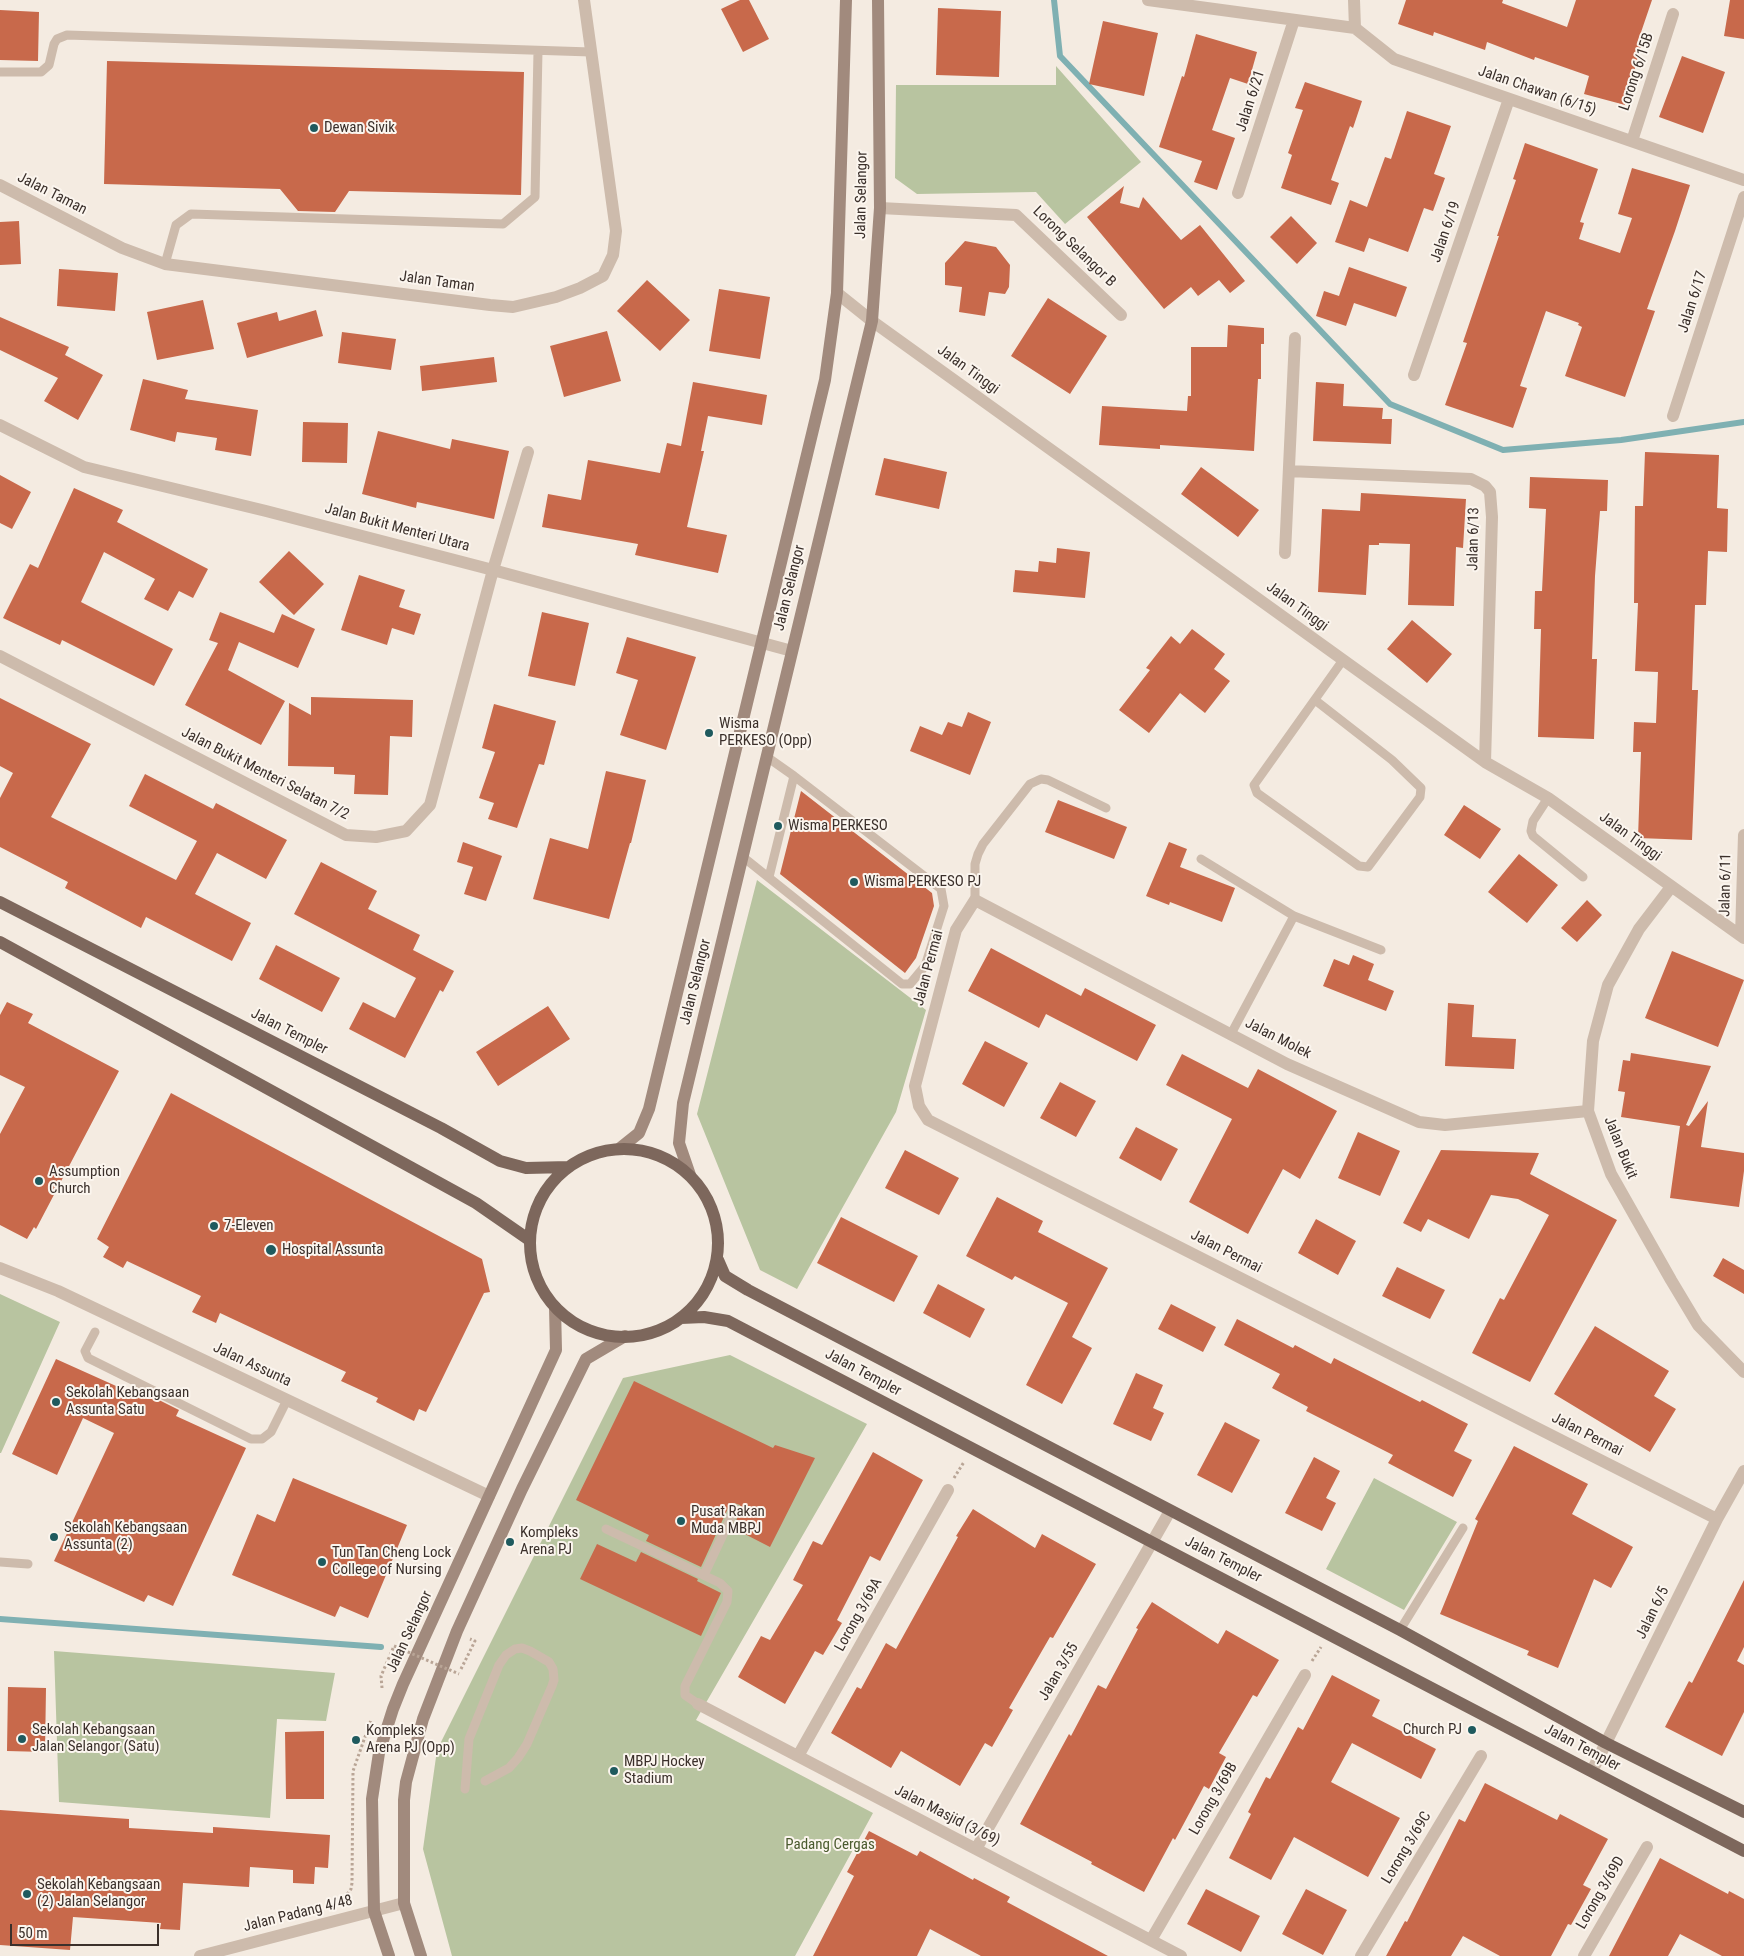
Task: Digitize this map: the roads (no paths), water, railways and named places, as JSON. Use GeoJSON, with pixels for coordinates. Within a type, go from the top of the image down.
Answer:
{"type":"FeatureCollection","features":[{"type":"Feature","properties":{"kind":"main road","name":"Jalan Selangor"},"geometry":{"type":"LineString","coordinates":[[619,1149],[639,1133],[648,1109],[825,380],[837,294],[846,0]]}},
{"type":"Feature","properties":{"kind":"main road","name":"Jalan Selangor"},"geometry":{"type":"LineString","coordinates":[[690,1175],[678,1143],[683,1104],[872,321],[880,208],[878,0]]}},
{"type":"Feature","properties":{"kind":"main road","name":"Jalan Templer"},"geometry":{"type":"LineString","coordinates":[[0,902],[441,1128],[500,1161],[526,1168],[570,1167]]}},
{"type":"Feature","properties":{"kind":"main road"},"geometry":{"type":"LineString","coordinates":[[0,942],[476,1203],[528,1239]]}},
{"type":"Feature","properties":{"kind":"main road"},"geometry":{"type":"LineString","coordinates":[[619,1149],[645,1151],[669,1160],[690,1175],[701,1187],[713,1210],[719,1234],[718,1260],[710,1282],[698,1302],[681,1318],[655,1331],[625,1336],[600,1333],[577,1323],[555,1307],[540,1287],[531,1264],[528,1239],[536,1212],[549,1187],[570,1167],[593,1154],[619,1149]]}},
{"type":"Feature","properties":{"kind":"main road","name":"Jalan Templer"},"geometry":{"type":"LineString","coordinates":[[718,1260],[725,1276],[748,1290],[1170,1512],[1400,1630],[1606,1743],[1744,1812]]}},
{"type":"Feature","properties":{"kind":"main road","name":"Jalan Selangor"},"geometry":{"type":"LineString","coordinates":[[389,1956],[374,1911],[372,1799],[379,1753],[400,1692],[556,1350],[555,1307]]}},
{"type":"Feature","properties":{"kind":"main road","name":"Jalan Templer"},"geometry":{"type":"LineString","coordinates":[[681,1318],[704,1317],[728,1321],[1744,1851]]}},
{"type":"Feature","properties":{"kind":"main road"},"geometry":{"type":"LineString","coordinates":[[421,1956],[404,1904],[404,1800],[406,1782],[423,1718],[437,1678],[457,1631],[522,1489],[586,1359],[625,1336]]}},
{"type":"Feature","properties":{"kind":"street","name":"Jalan Taman"},"geometry":{"type":"LineString","coordinates":[[0,185],[122,248],[166,264],[512,307],[556,297],[580,288],[603,276],[613,255],[616,231],[584,0]]}},
{"type":"Feature","properties":{"kind":"street"},"geometry":{"type":"LineString","coordinates":[[1148,0],[1354,28],[1354,0]]}},
{"type":"Feature","properties":{"kind":"street","name":"Lorong 6/15B"},"geometry":{"type":"LineString","coordinates":[[1632,141],[1673,14]]}},
{"type":"Feature","properties":{"kind":"street","name":"Jalan 6/21"},"geometry":{"type":"LineString","coordinates":[[1238,192],[1294,20]]}},
{"type":"Feature","properties":{"kind":"street","name":"Jalan Chawan (6/15)"},"geometry":{"type":"LineString","coordinates":[[1354,28],[1394,59],[1744,180]]}},
{"type":"Feature","properties":{"kind":"street","name":"Jalan 6/19"},"geometry":{"type":"LineString","coordinates":[[1414,375],[1509,99]]}},
{"type":"Feature","properties":{"kind":"street","name":"Jalan 6/17"},"geometry":{"type":"LineString","coordinates":[[1673,416],[1744,197]]}},
{"type":"Feature","properties":{"kind":"street","name":"Lorong Selangor B"},"geometry":{"type":"LineString","coordinates":[[880,208],[1016,215],[1121,315]]}},
{"type":"Feature","properties":{"kind":"street","name":"Jalan Tinggi"},"geometry":{"type":"LineString","coordinates":[[837,294],[1485,762],[1548,798],[1743,937]]}},
{"type":"Feature","properties":{"kind":"street"},"geometry":{"type":"LineString","coordinates":[[1285,554],[1295,338]]}},
{"type":"Feature","properties":{"kind":"street","name":"Jalan Bukit Menteri Utara"},"geometry":{"type":"LineString","coordinates":[[0,425],[84,467],[266,511],[792,651]]}},
{"type":"Feature","properties":{"kind":"street","name":"Jalan Bukit Menteri Selatan 7/2"},"geometry":{"type":"LineString","coordinates":[[0,656],[346,835],[376,837],[406,831],[430,805],[493,570],[528,452]]}},
{"type":"Feature","properties":{"kind":"street","name":"Jalan 6/13"},"geometry":{"type":"LineString","coordinates":[[1289,471],[1471,479],[1485,486],[1490,492],[1492,517],[1485,762]]}},
{"type":"Feature","properties":{"kind":"street","name":"Jalan 6/11"},"geometry":{"type":"LineString","coordinates":[[1743,937],[1744,835]]}},
{"type":"Feature","properties":{"kind":"street","name":"Jalan Bukit"},"geometry":{"type":"LineString","coordinates":[[1671,887],[1639,929],[1608,985],[1593,1041],[1588,1111],[1611,1174],[1671,1280],[1698,1325],[1744,1372]]}},
{"type":"Feature","properties":{"kind":"street","name":"Jalan Molek"},"geometry":{"type":"LineString","coordinates":[[974,900],[1296,1068],[1407,1117],[1430,1124],[1445,1125],[1588,1111]]}},
{"type":"Feature","properties":{"kind":"street","name":"Jalan Permai"},"geometry":{"type":"LineString","coordinates":[[974,900],[956,930],[917,1076],[916,1097],[919,1106],[928,1120],[1717,1519]]}},
{"type":"Feature","properties":{"kind":"street","name":"Jalan Assunta"},"geometry":{"type":"LineString","coordinates":[[0,1268],[58,1291],[489,1496]]}},
{"type":"Feature","properties":{"kind":"street","name":"Jalan 6/5"},"geometry":{"type":"LineString","coordinates":[[1592,1771],[1717,1519],[1744,1470]]}},
{"type":"Feature","properties":{"kind":"street","name":"Lorong 3/69A"},"geometry":{"type":"LineString","coordinates":[[798,1756],[948,1490]]}},
{"type":"Feature","properties":{"kind":"street","name":"Jalan 3/55"},"geometry":{"type":"LineString","coordinates":[[976,1849],[1170,1512]]}},
{"type":"Feature","properties":{"kind":"street","name":"Lorong 3/69B"},"geometry":{"type":"LineString","coordinates":[[1151,1940],[1305,1675]]}},
{"type":"Feature","properties":{"kind":"street","name":"Jalan Masjid (3/69)"},"geometry":{"type":"LineString","coordinates":[[698,1704],[1181,1956]]}},
{"type":"Feature","properties":{"kind":"street","name":"Lorong 3/69C"},"geometry":{"type":"LineString","coordinates":[[1361,1956],[1481,1756]]}},
{"type":"Feature","properties":{"kind":"street","name":"Lorong 3/69D"},"geometry":{"type":"LineString","coordinates":[[1584,1956],[1647,1847]]}},
{"type":"Feature","properties":{"kind":"street","name":"Jalan Padang 4/48"},"geometry":{"type":"LineString","coordinates":[[200,1956],[404,1904]]}},
{"type":"Feature","properties":{"kind":"lane"},"geometry":{"type":"LineString","coordinates":[[0,72],[41,72],[49,65],[57,39],[67,35],[591,52]]}},
{"type":"Feature","properties":{"kind":"lane"},"geometry":{"type":"LineString","coordinates":[[166,264],[176,225],[191,214],[503,224],[535,197],[538,50]]}},
{"type":"Feature","properties":{"kind":"lane"},"geometry":{"type":"LineString","coordinates":[[1316,700],[1392,760],[1421,788],[1420,797],[1368,867],[1359,866],[1255,790],[1256,781],[1343,660]]}},
{"type":"Feature","properties":{"kind":"lane"},"geometry":{"type":"LineString","coordinates":[[743,857],[902,984],[910,984],[925,966],[944,906],[941,889],[767,757]]}},
{"type":"Feature","properties":{"kind":"lane"},"geometry":{"type":"LineString","coordinates":[[768,877],[794,776]]}},
{"type":"Feature","properties":{"kind":"lane"},"geometry":{"type":"LineString","coordinates":[[974,900],[975,864],[978,854],[983,844],[1030,784],[1041,779],[1048,780],[1106,808]]}},
{"type":"Feature","properties":{"kind":"lane"},"geometry":{"type":"LineString","coordinates":[[1548,798],[1532,826],[1533,836],[1583,877]]}},
{"type":"Feature","properties":{"kind":"lane"},"geometry":{"type":"LineString","coordinates":[[1201,859],[1294,916],[1381,950]]}},
{"type":"Feature","properties":{"kind":"lane"},"geometry":{"type":"LineString","coordinates":[[1232,1034],[1294,916]]}},
{"type":"Feature","properties":{"kind":"lane"},"geometry":{"type":"LineString","coordinates":[[95,1332],[85,1351],[88,1358],[251,1439],[262,1440],[271,1432],[287,1400]]}},
{"type":"Feature","properties":{"kind":"lane"},"geometry":{"type":"LineString","coordinates":[[704,1575],[736,1509]]}},
{"type":"Feature","properties":{"kind":"lane"},"geometry":{"type":"LineString","coordinates":[[1400,1630],[1463,1528]]}},
{"type":"Feature","properties":{"kind":"lane"},"geometry":{"type":"LineString","coordinates":[[606,1529],[725,1586],[728,1597],[727,1602],[686,1686],[686,1695],[698,1704]]}},
{"type":"Feature","properties":{"kind":"lane"},"geometry":{"type":"LineString","coordinates":[[0,1562],[28,1564]]}},
{"type":"Feature","properties":{"kind":"lane"},"geometry":{"type":"LineString","coordinates":[[465,1789],[469,1739],[483,1700],[499,1665],[506,1655],[522,1648],[549,1662],[553,1669],[554,1680],[527,1744],[518,1758],[509,1768],[485,1781]]}},
{"type":"Feature","properties":{"kind":"waterway"},"geometry":{"type":"LineString","coordinates":[[1054,0],[1060,56],[1390,404],[1503,450],[1621,440],[1744,422]]}},
{"type":"Feature","properties":{"kind":"waterway"},"geometry":{"type":"LineString","coordinates":[[0,1619],[381,1647]]}},
{"type":"Feature","properties":{"kind":"place","name":"Dewan Sivik"},"geometry":{"type":"Point","coordinates":[314,128]}},
{"type":"Feature","properties":{"kind":"place","name":"Wisma PERKESO (Opp)"},"geometry":{"type":"Point","coordinates":[709,733]}},
{"type":"Feature","properties":{"kind":"place","name":"Wisma PERKESO"},"geometry":{"type":"Point","coordinates":[778,826]}},
{"type":"Feature","properties":{"kind":"place","name":"Wisma PERKESO PJ"},"geometry":{"type":"Point","coordinates":[854,882]}},
{"type":"Feature","properties":{"kind":"place","name":"Assumption Church"},"geometry":{"type":"Point","coordinates":[39,1181]}},
{"type":"Feature","properties":{"kind":"place","name":"7-Eleven"},"geometry":{"type":"Point","coordinates":[214,1226]}},
{"type":"Feature","properties":{"kind":"place","name":"Hospital Assunta"},"geometry":{"type":"Point","coordinates":[271,1250]}},
{"type":"Feature","properties":{"kind":"place","name":"Sekolah Kebangsaan Assunta Satu"},"geometry":{"type":"Point","coordinates":[56,1402]}},
{"type":"Feature","properties":{"kind":"place","name":"Pusat Rakan Muda MBPJ"},"geometry":{"type":"Point","coordinates":[681,1521]}},
{"type":"Feature","properties":{"kind":"place","name":"Sekolah Kebangsaan Assunta (2)"},"geometry":{"type":"Point","coordinates":[54,1537]}},
{"type":"Feature","properties":{"kind":"place","name":"Kompleks Arena PJ"},"geometry":{"type":"Point","coordinates":[510,1542]}},
{"type":"Feature","properties":{"kind":"place","name":"Tun Tan Cheng Lock College of Nursing"},"geometry":{"type":"Point","coordinates":[322,1562]}},
{"type":"Feature","properties":{"kind":"place","name":"Church PJ"},"geometry":{"type":"Point","coordinates":[1472,1730]}},
{"type":"Feature","properties":{"kind":"place","name":"Sekolah Kebangsaan Jalan Selangor (Satu)"},"geometry":{"type":"Point","coordinates":[22,1739]}},
{"type":"Feature","properties":{"kind":"place","name":"Kompleks Arena PJ (Opp)"},"geometry":{"type":"Point","coordinates":[356,1740]}},
{"type":"Feature","properties":{"kind":"place","name":"MBPJ Hockey Stadium"},"geometry":{"type":"Point","coordinates":[614,1771]}},
{"type":"Feature","properties":{"kind":"place","name":"Sekolah Kebangsaan (2) Jalan Selangor"},"geometry":{"type":"Point","coordinates":[27,1894]}},
{"type":"Feature","properties":{"kind":"park label","name":"Padang Cergas"},"geometry":{"type":"Point","coordinates":[830,1845]}}]}
